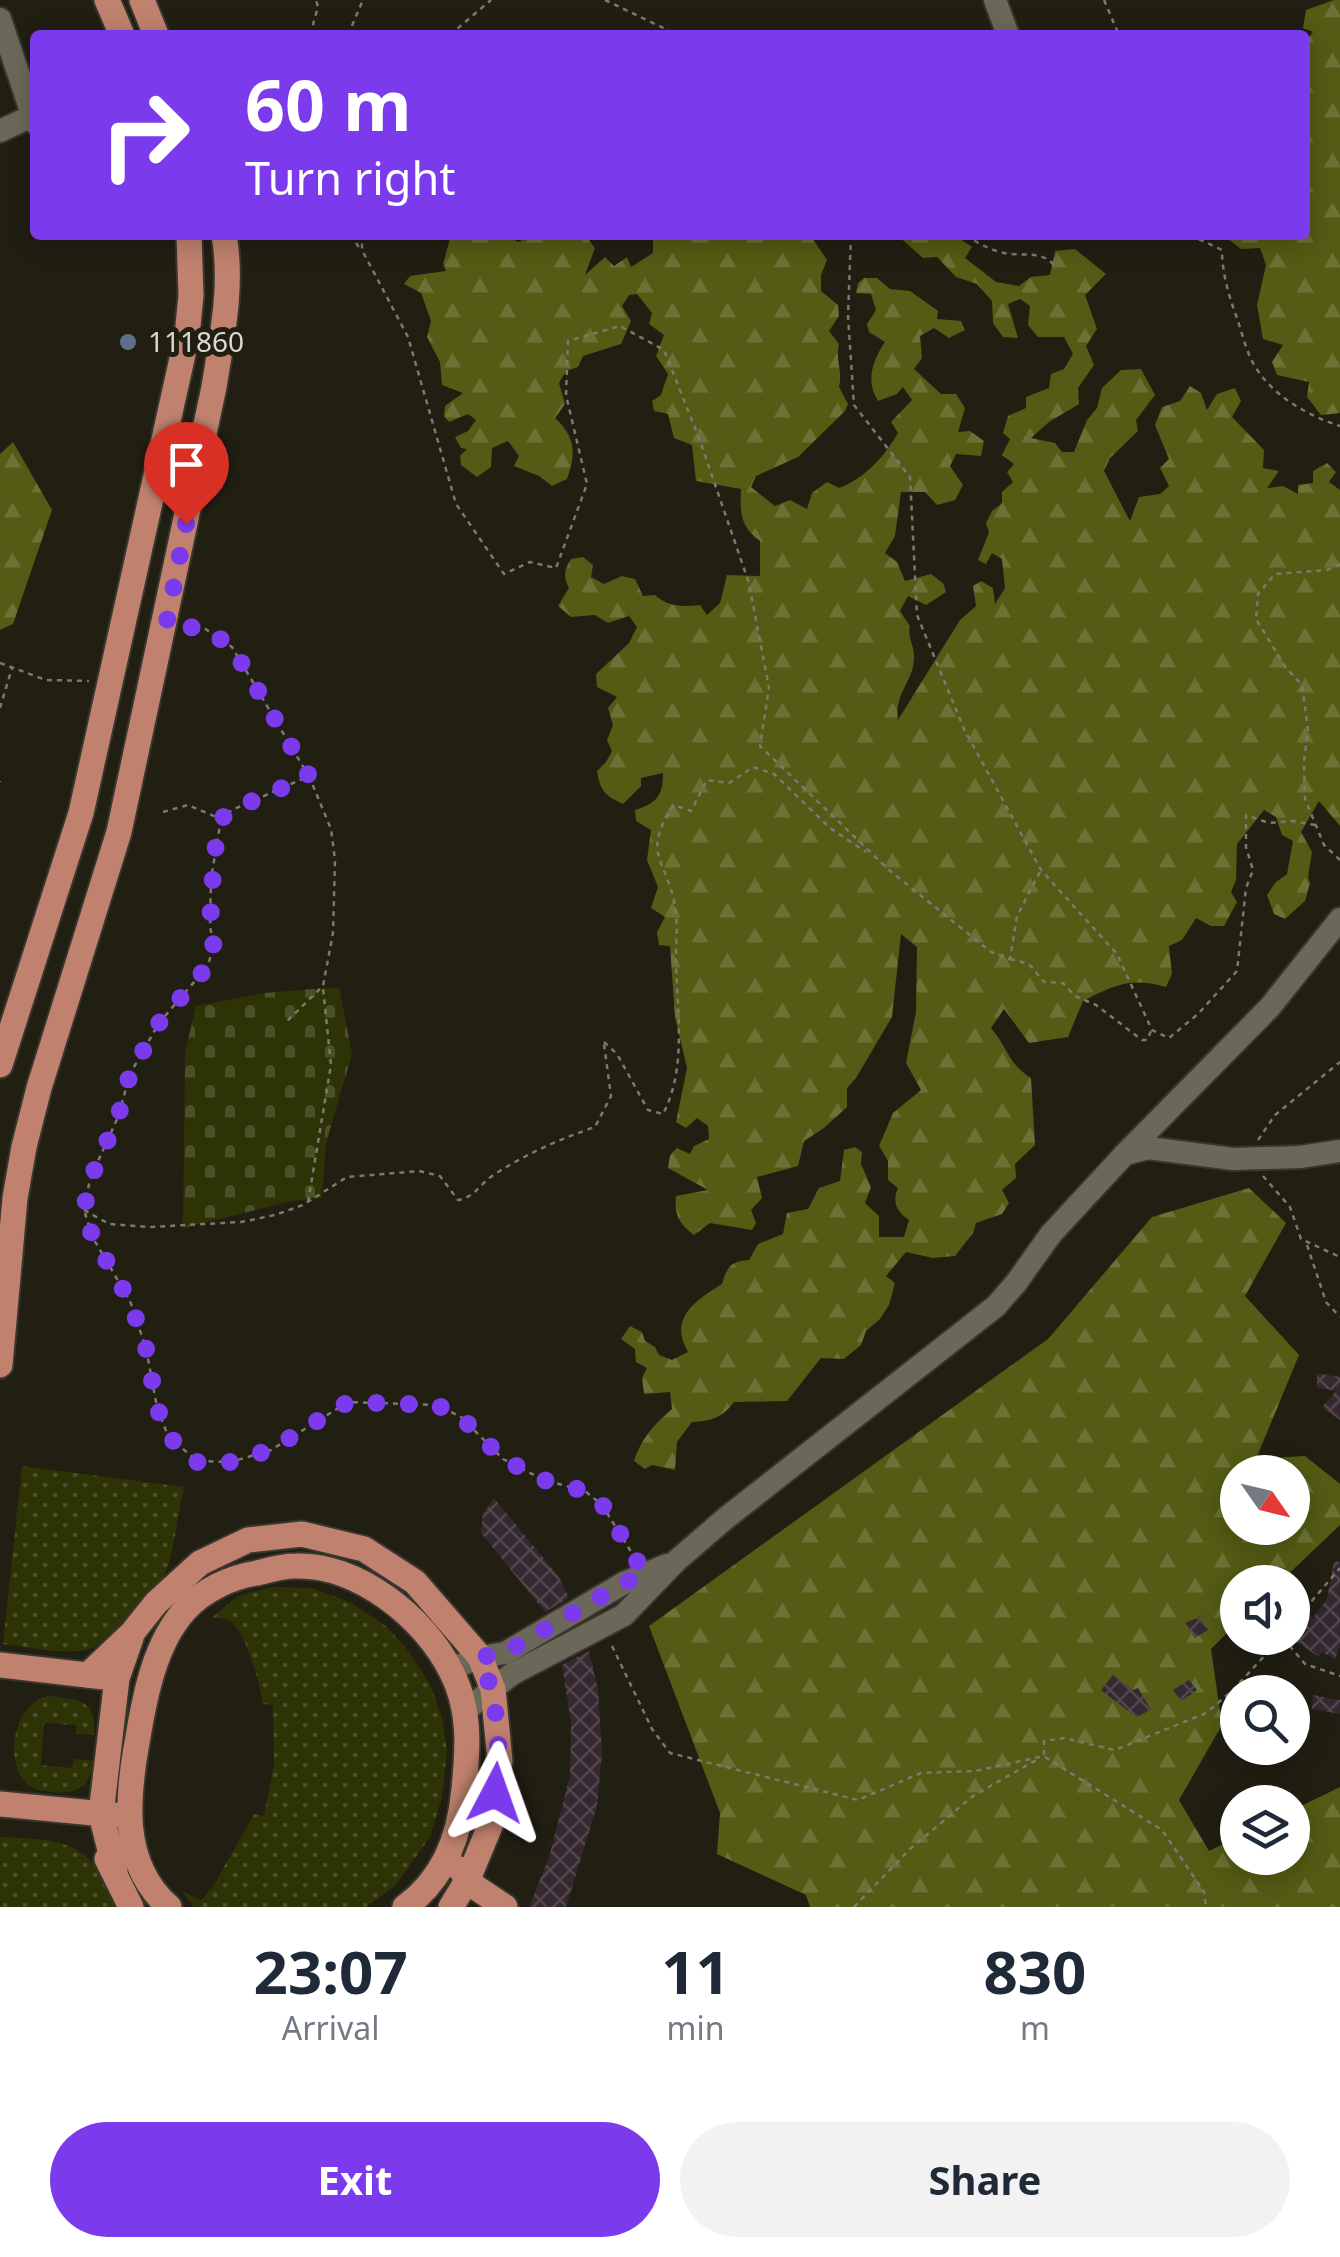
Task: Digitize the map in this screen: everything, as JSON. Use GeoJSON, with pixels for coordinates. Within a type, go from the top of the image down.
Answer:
{"type":"FeatureCollection","features":[{"type":"Feature","properties":{"kind":"main road"},"geometry":{"type":"LineString","coordinates":[[107,0],[120,30]]}},
{"type":"Feature","properties":{"kind":"main road"},"geometry":{"type":"LineString","coordinates":[[142,0],[156,30]]}},
{"type":"Feature","properties":{"kind":"main road"},"geometry":{"type":"LineString","coordinates":[[158,30],[159,0]]}},
{"type":"Feature","properties":{"kind":"main road"},"geometry":{"type":"LineString","coordinates":[[0,1065],[68,857],[110,686],[187,336],[189,240]]}},
{"type":"Feature","properties":{"kind":"main road"},"geometry":{"type":"LineString","coordinates":[[0,1365],[24,1146],[119,832],[166,626],[225,316],[228,256],[225,240]]}},
{"type":"Feature","properties":{"kind":"main road"},"geometry":{"type":"LineString","coordinates":[[88,1675],[200,1563],[248,1540],[302,1534],[364,1549],[415,1582],[480,1657],[493,1689],[500,1760],[490,1826],[460,1899]]}},
{"type":"Feature","properties":{"kind":"main road"},"geometry":{"type":"LineString","coordinates":[[169,1907],[157,1896],[139,1865],[129,1816],[131,1775],[149,1682],[164,1645],[185,1610],[230,1578],[296,1566],[343,1575],[378,1590],[414,1619],[451,1670],[466,1710],[468,1750],[462,1808],[448,1854],[429,1889],[406,1907]]}},
{"type":"Feature","properties":{"kind":"main road"},"geometry":{"type":"LineString","coordinates":[[115,1870],[101,1814],[117,1678],[132,1633]]}},
{"type":"Feature","properties":{"kind":"main road"},"geometry":{"type":"LineString","coordinates":[[0,1665],[149,1682]]}},
{"type":"Feature","properties":{"kind":"main road"},"geometry":{"type":"LineString","coordinates":[[0,1804],[129,1816]]}},
{"type":"Feature","properties":{"kind":"main road"},"geometry":{"type":"LineString","coordinates":[[59,1810],[88,1830],[115,1870],[132,1907]]}},
{"type":"Feature","properties":{"kind":"main road"},"geometry":{"type":"LineString","coordinates":[[448,1854],[460,1899]]}},
{"type":"Feature","properties":{"kind":"main road"},"geometry":{"type":"LineString","coordinates":[[460,1899],[474,1887],[505,1907]]}},
{"type":"Feature","properties":{"kind":"main road"},"geometry":{"type":"LineString","coordinates":[[429,1889],[460,1899]]}},
{"type":"Feature","properties":{"kind":"street"},"geometry":{"type":"LineString","coordinates":[[996,0],[1006,30]]}},
{"type":"Feature","properties":{"kind":"street"},"geometry":{"type":"LineString","coordinates":[[0,19],[30,108]]}},
{"type":"Feature","properties":{"kind":"street"},"geometry":{"type":"LineString","coordinates":[[0,132],[30,121]]}},
{"type":"Feature","properties":{"kind":"street"},"geometry":{"type":"LineString","coordinates":[[466,1710],[512,1674],[624,1615],[675,1562],[726,1518],[996,1306],[1112,1164],[1270,1007],[1340,920]]}},
{"type":"Feature","properties":{"kind":"street"},"geometry":{"type":"LineString","coordinates":[[1125,1154],[1148,1148],[1250,1158],[1340,1151]]}},
{"type":"Feature","properties":{"kind":"street"},"geometry":{"type":"LineString","coordinates":[[451,1670],[480,1657],[505,1653],[624,1583],[675,1562]]}},
{"type":"Feature","properties":{"kind":"path"},"geometry":{"type":"LineString","coordinates":[[311,30],[318,7],[316,0]]}},
{"type":"Feature","properties":{"kind":"path"},"geometry":{"type":"LineString","coordinates":[[350,30],[363,0]]}},
{"type":"Feature","properties":{"kind":"path"},"geometry":{"type":"LineString","coordinates":[[456,30],[491,0]]}},
{"type":"Feature","properties":{"kind":"path"},"geometry":{"type":"LineString","coordinates":[[605,0],[668,30]]}},
{"type":"Feature","properties":{"kind":"path"},"geometry":{"type":"LineString","coordinates":[[1104,0],[1116,30]]}},
{"type":"Feature","properties":{"kind":"path"},"geometry":{"type":"LineString","coordinates":[[354,240],[408,337],[456,504],[504,574],[530,562],[556,568],[587,484],[566,395],[568,340],[620,326],[664,350],[749,583],[769,688],[760,746],[876,858],[991,952],[1029,964],[1044,982],[1063,983],[1075,996],[1096,1005],[1142,1040],[1147,1040],[1152,1030]]}},
{"type":"Feature","properties":{"kind":"path"},"geometry":{"type":"LineString","coordinates":[[362,240],[362,250]]}},
{"type":"Feature","properties":{"kind":"path"},"geometry":{"type":"LineString","coordinates":[[851,240],[848,316],[854,404],[910,477],[917,614],[964,730],[1041,870],[1116,954],[1152,1030],[1169,1038],[1198,1014],[1237,971],[1246,888],[1253,870],[1246,847],[1246,815],[1268,822],[1314,826]]}},
{"type":"Feature","properties":{"kind":"path"},"geometry":{"type":"LineString","coordinates":[[977,240],[1005,253],[1040,255],[1053,262],[1056,269]]}},
{"type":"Feature","properties":{"kind":"path"},"geometry":{"type":"LineString","coordinates":[[1201,240],[1222,250],[1232,303],[1253,364],[1284,399],[1320,420],[1340,426]]}},
{"type":"Feature","properties":{"kind":"path"},"geometry":{"type":"LineString","coordinates":[[1340,564],[1327,570],[1275,574],[1258,594],[1256,619],[1286,668],[1302,686],[1308,730],[1305,799],[1324,845],[1340,860]]}},
{"type":"Feature","properties":{"kind":"path"},"geometry":{"type":"LineString","coordinates":[[166,626],[204,628],[232,647],[309,776],[331,830],[335,860],[333,933],[323,986],[331,1065],[308,1202]]}},
{"type":"Feature","properties":{"kind":"path"},"geometry":{"type":"LineString","coordinates":[[0,663],[46,680],[78,679],[110,686]]}},
{"type":"Feature","properties":{"kind":"path"},"geometry":{"type":"LineString","coordinates":[[0,708],[12,668]]}},
{"type":"Feature","properties":{"kind":"path"},"geometry":{"type":"LineString","coordinates":[[84,1210],[109,1224],[150,1228],[240,1222],[275,1215],[308,1202],[347,1177],[419,1171],[440,1176],[458,1200],[470,1198],[490,1177],[532,1152],[595,1127],[611,1096],[604,1042],[617,1054],[648,1110],[664,1114],[673,1096],[678,1057],[676,908],[656,852],[660,824],[674,805],[691,811],[708,780],[729,783],[753,766],[774,774],[830,828],[876,858]]}},
{"type":"Feature","properties":{"kind":"path"},"geometry":{"type":"LineString","coordinates":[[309,776],[232,810],[221,819],[211,879],[210,926],[214,948],[207,967],[159,1023],[130,1074],[118,1117],[90,1180],[84,1210],[93,1238],[130,1301],[168,1436],[197,1462],[231,1462],[270,1450],[348,1402],[437,1405],[461,1417],[503,1459],[544,1480],[585,1491],[602,1504],[645,1574]]}},
{"type":"Feature","properties":{"kind":"path"},"geometry":{"type":"LineString","coordinates":[[162,812],[188,805],[221,819]]}},
{"type":"Feature","properties":{"kind":"path"},"geometry":{"type":"LineString","coordinates":[[1010,958],[1017,916],[1041,870]]}},
{"type":"Feature","properties":{"kind":"path"},"geometry":{"type":"LineString","coordinates":[[285,1023],[323,986]]}},
{"type":"Feature","properties":{"kind":"path"},"geometry":{"type":"LineString","coordinates":[[1340,1062],[1275,1115],[1250,1151],[1250,1158],[1290,1207],[1301,1240],[1340,1257]]}},
{"type":"Feature","properties":{"kind":"path"},"geometry":{"type":"LineString","coordinates":[[1307,1244],[1326,1302],[1340,1316]]}},
{"type":"Feature","properties":{"kind":"path"},"geometry":{"type":"LineString","coordinates":[[1310,1603],[1340,1568]]}},
{"type":"Feature","properties":{"kind":"path"},"geometry":{"type":"LineString","coordinates":[[603,1626],[652,1729],[670,1753],[858,1800],[921,1772],[975,1771],[1044,1756],[1162,1830],[1204,1892],[1206,1907]]}},
{"type":"Feature","properties":{"kind":"path"},"geometry":{"type":"LineString","coordinates":[[1044,1756],[1044,1740],[1064,1738],[1115,1750],[1206,1713],[1266,1655]]}},
{"type":"Feature","properties":{"kind":"path"},"geometry":{"type":"LineString","coordinates":[[1297,1655],[1305,1664],[1340,1676]]}},
{"type":"Feature","properties":{"kind":"path"},"geometry":{"type":"LineString","coordinates":[[854,1907],[910,1849],[973,1796],[1044,1756]]}},
{"type":"Feature","properties":{"kind":"green space"},"geometry":{"type":"Polygon","coordinates":[[[1340,0],[1340,413],[1321,415],[1307,397],[1309,382],[1277,375],[1272,362],[1283,345],[1263,339],[1257,305],[1266,265],[1260,248],[1241,249],[1230,240],[1310,240],[1313,32],[1303,28],[1306,10],[1340,0]]]}},
{"type":"Feature","properties":{"kind":"green space"},"geometry":{"type":"Polygon","coordinates":[[[450,240],[589,240],[595,248],[585,275],[605,257],[614,266],[627,257],[631,267],[653,253],[653,240],[813,240],[827,260],[821,275],[821,291],[838,305],[839,316],[829,331],[839,344],[839,387],[848,404],[798,457],[756,476],[751,487],[775,506],[790,500],[807,509],[812,493],[827,482],[839,488],[865,473],[893,442],[898,433],[891,422],[912,400],[903,387],[897,394],[878,401],[874,393],[872,371],[885,342],[869,332],[867,324],[876,310],[871,294],[856,293],[858,283],[864,278],[877,278],[890,289],[910,291],[938,311],[937,319],[961,321],[965,330],[949,338],[934,328],[920,336],[922,358],[914,369],[941,394],[956,394],[965,408],[958,432],[970,431],[984,441],[981,456],[956,454],[950,466],[963,485],[955,500],[937,505],[925,492],[901,492],[895,536],[885,553],[897,562],[905,581],[931,574],[943,583],[946,592],[926,605],[908,596],[900,611],[910,626],[914,658],[899,702],[898,720],[960,620],[976,606],[973,586],[981,581],[993,588],[995,604],[1005,588],[1002,559],[992,553],[986,564],[978,560],[989,532],[986,523],[1002,503],[1002,492],[1013,482],[1007,472],[1014,464],[1002,455],[1010,439],[1003,433],[1008,416],[1026,408],[1026,397],[1049,388],[1051,374],[1064,369],[1073,354],[1064,337],[1038,337],[1028,325],[1030,306],[1020,299],[1008,304],[1018,338],[1003,337],[993,323],[992,301],[977,284],[956,277],[937,257],[923,258],[903,240],[962,240],[972,247],[965,258],[996,282],[1019,286],[1031,277],[1050,275],[1055,251],[1075,249],[1106,274],[1085,295],[1097,329],[1086,346],[1094,365],[1078,388],[1079,404],[1031,438],[1055,443],[1062,452],[1074,452],[1087,420],[1097,408],[1102,388],[1121,370],[1141,369],[1155,395],[1136,420],[1138,431],[1110,458],[1104,471],[1130,521],[1139,497],[1160,494],[1169,486],[1160,468],[1169,459],[1155,425],[1162,407],[1180,401],[1190,386],[1201,393],[1207,410],[1217,394],[1235,388],[1241,401],[1232,417],[1264,450],[1263,468],[1279,471],[1267,488],[1283,486],[1298,494],[1298,485],[1313,483],[1313,471],[1327,463],[1336,472],[1329,482],[1340,490],[1340,826],[1319,801],[1301,832],[1312,852],[1305,901],[1285,919],[1274,914],[1267,895],[1287,874],[1293,841],[1282,835],[1276,817],[1264,810],[1237,844],[1236,880],[1231,892],[1237,902],[1224,926],[1211,926],[1196,918],[1182,940],[1169,946],[1172,974],[1166,987],[1132,983],[1104,991],[1083,1001],[1068,1037],[1029,1043],[1004,1009],[991,1028],[1012,1061],[1031,1078],[1035,1145],[1015,1164],[1016,1178],[1002,1190],[1009,1203],[1002,1214],[976,1223],[955,1256],[933,1258],[906,1252],[886,1276],[895,1283],[889,1305],[866,1331],[861,1345],[844,1359],[821,1358],[787,1401],[734,1402],[716,1418],[692,1422],[677,1442],[675,1470],[652,1465],[645,1469],[634,1461],[649,1432],[672,1409],[670,1392],[644,1394],[642,1378],[647,1368],[636,1362],[635,1349],[621,1339],[630,1326],[642,1332],[659,1355],[672,1360],[688,1352],[681,1329],[688,1311],[722,1284],[731,1266],[749,1260],[758,1244],[783,1234],[787,1213],[808,1209],[819,1188],[840,1181],[844,1150],[855,1147],[862,1152],[861,1164],[871,1187],[865,1203],[879,1216],[879,1237],[904,1237],[909,1220],[896,1206],[898,1188],[888,1180],[888,1161],[879,1146],[893,1113],[921,1090],[906,1063],[916,1012],[917,947],[901,934],[892,1017],[847,1088],[847,1107],[804,1141],[798,1166],[757,1177],[762,1198],[751,1210],[756,1223],[752,1230],[710,1223],[694,1235],[681,1223],[676,1196],[708,1190],[668,1168],[670,1155],[677,1148],[690,1154],[694,1146],[709,1139],[708,1126],[697,1118],[686,1128],[676,1122],[687,1068],[675,1017],[670,946],[659,945],[657,932],[665,917],[651,908],[658,887],[647,860],[651,830],[636,821],[635,810],[657,797],[663,773],[641,778],[641,786],[623,804],[604,792],[597,771],[612,751],[607,740],[613,725],[608,708],[617,697],[597,687],[596,674],[629,643],[637,627],[629,616],[608,623],[595,615],[571,617],[558,606],[569,588],[565,576],[571,559],[583,557],[593,565],[591,577],[604,584],[622,576],[635,579],[643,596],[655,595],[676,605],[700,605],[707,615],[720,603],[727,575],[760,576],[760,541],[748,530],[743,518],[741,489],[696,481],[692,445],[674,438],[668,414],[654,411],[652,401],[661,395],[668,374],[656,356],[664,335],[649,324],[652,313],[637,294],[629,295],[622,306],[631,321],[621,344],[583,356],[578,367],[566,371],[559,383],[565,404],[555,418],[572,446],[567,479],[552,486],[514,466],[519,456],[508,441],[492,448],[491,467],[477,477],[461,465],[460,456],[467,449],[461,448],[455,437],[468,431],[476,420],[468,414],[449,422],[444,416],[445,406],[463,393],[442,385],[440,362],[427,337],[431,321],[421,293],[404,284],[410,276],[446,271],[443,264],[450,240]]]}},
{"type":"Feature","properties":{"kind":"green space"},"geometry":{"type":"Polygon","coordinates":[[[13,442],[52,510],[13,624],[0,630],[0,454],[13,442]]]}},
{"type":"Feature","properties":{"kind":"green space"},"geometry":{"type":"Polygon","coordinates":[[[339,987],[352,1054],[326,1143],[322,1198],[292,1201],[183,1228],[185,1052],[196,1006],[264,993],[339,987]]]}},
{"type":"Feature","properties":{"kind":"green space"},"geometry":{"type":"Polygon","coordinates":[[[1249,1188],[1286,1223],[1245,1296],[1299,1355],[1258,1455],[1220,1455],[1220,1545],[1310,1545],[1310,1460],[1340,1484],[1340,1525],[1298,1565],[1220,1565],[1220,1640],[1211,1649],[1220,1728],[1179,1800],[1209,1851],[1220,1846],[1220,1875],[1310,1875],[1310,1802],[1340,1787],[1340,1907],[810,1907],[806,1895],[717,1854],[720,1813],[649,1626],[1048,1339],[1152,1217],[1249,1188]]]}},
{"type":"Feature","properties":{"kind":"green space"},"geometry":{"type":"Polygon","coordinates":[[[22,1466],[184,1487],[172,1551],[162,1580],[120,1627],[90,1649],[58,1651],[3,1644],[22,1466]]]}},
{"type":"Feature","properties":{"kind":"green space"},"geometry":{"type":"Polygon","coordinates":[[[272,1587],[312,1588],[352,1603],[387,1627],[430,1684],[442,1718],[447,1751],[442,1797],[430,1837],[396,1885],[366,1907],[194,1907],[182,1891],[201,1900],[212,1888],[254,1814],[264,1816],[274,1765],[273,1705],[263,1704],[251,1658],[235,1625],[226,1619],[212,1618],[238,1596],[272,1587]]]}},
{"type":"Feature","properties":{"kind":"green space"},"geometry":{"type":"Polygon","coordinates":[[[47,1696],[76,1700],[92,1714],[94,1735],[76,1734],[76,1725],[44,1723],[41,1765],[72,1768],[74,1759],[95,1761],[86,1783],[69,1792],[30,1786],[18,1771],[15,1759],[20,1721],[36,1701],[47,1696]]]}},
{"type":"Feature","properties":{"kind":"green space"},"geometry":{"type":"Polygon","coordinates":[[[0,1837],[42,1840],[74,1848],[98,1869],[119,1907],[0,1907],[0,1837]]]}},
{"type":"Feature","properties":{"kind":"building"},"geometry":{"type":"Polygon","coordinates":[[[1317,1373],[1340,1377],[1340,1420],[1322,1407],[1336,1391],[1317,1388],[1317,1373]]]}},
{"type":"Feature","properties":{"kind":"building"},"geometry":{"type":"Polygon","coordinates":[[[494,1498],[559,1577],[569,1598],[545,1612],[481,1533],[483,1514],[494,1498]]]}},
{"type":"Feature","properties":{"kind":"building"},"geometry":{"type":"Polygon","coordinates":[[[1334,1561],[1340,1562],[1340,1647],[1335,1659],[1322,1652],[1319,1657],[1310,1651],[1310,1616],[1313,1618],[1327,1599],[1334,1561]]]}},
{"type":"Feature","properties":{"kind":"building"},"geometry":{"type":"Polygon","coordinates":[[[1200,1617],[1208,1630],[1195,1638],[1185,1623],[1200,1617]]]}},
{"type":"Feature","properties":{"kind":"building"},"geometry":{"type":"Polygon","coordinates":[[[589,1651],[598,1689],[602,1753],[597,1806],[566,1907],[529,1907],[549,1857],[570,1776],[571,1723],[562,1665],[589,1651]]]}},
{"type":"Feature","properties":{"kind":"building"},"geometry":{"type":"Polygon","coordinates":[[[1113,1675],[1133,1690],[1138,1688],[1151,1710],[1136,1717],[1101,1690],[1113,1675]]]}},
{"type":"Feature","properties":{"kind":"building"},"geometry":{"type":"Polygon","coordinates":[[[1189,1680],[1197,1690],[1181,1701],[1173,1690],[1189,1680]]]}},
{"type":"Feature","properties":{"kind":"building"},"geometry":{"type":"Polygon","coordinates":[[[1313,1695],[1340,1700],[1340,1714],[1312,1709],[1313,1695]]]}},
{"type":"Feature","properties":{"kind":"place","name":"111860"},"geometry":{"type":"Point","coordinates":[128,342]}},
{"type":"Feature","properties":{"kind":"route"},"geometry":{"type":"LineString","coordinates":[[186,524],[166,626],[204,628],[232,647],[309,776],[232,810],[221,819],[211,879],[210,926],[214,948],[207,967],[159,1023],[130,1074],[118,1117],[90,1180],[84,1210],[93,1238],[130,1301],[168,1436],[197,1462],[231,1462],[270,1450],[348,1402],[437,1405],[461,1417],[503,1459],[544,1480],[585,1491],[602,1504],[645,1574],[505,1653],[480,1657],[493,1689],[500,1760],[495,1793]]}}]}
